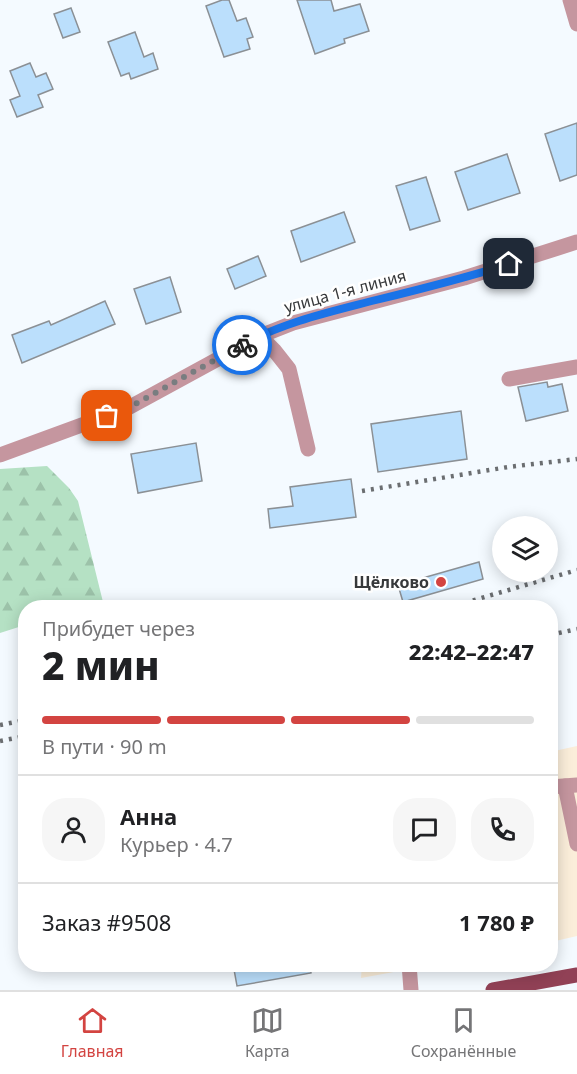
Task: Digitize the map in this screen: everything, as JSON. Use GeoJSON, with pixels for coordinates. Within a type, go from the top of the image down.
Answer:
{"type":"FeatureCollection","features":[{"type":"Feature","properties":{"kind":"main road"},"geometry":{"type":"LineString","coordinates":[[493,990],[577,975]]}},
{"type":"Feature","properties":{"kind":"street"},"geometry":{"type":"LineString","coordinates":[[570,0],[577,24]]}},
{"type":"Feature","properties":{"kind":"street","name":"улица 1-я линия"},"geometry":{"type":"LineString","coordinates":[[0,455],[128,408],[260,336],[293,322],[464,278],[577,243]]}},
{"type":"Feature","properties":{"kind":"street"},"geometry":{"type":"LineString","coordinates":[[260,336],[290,369],[308,448]]}},
{"type":"Feature","properties":{"kind":"street"},"geometry":{"type":"LineString","coordinates":[[509,378],[577,368]]}},
{"type":"Feature","properties":{"kind":"street"},"geometry":{"type":"LineString","coordinates":[[564,786],[577,844]]}},
{"type":"Feature","properties":{"kind":"street"},"geometry":{"type":"LineString","coordinates":[[410,972],[411,990]]}},
{"type":"Feature","properties":{"kind":"shaded area"},"geometry":{"type":"Polygon","coordinates":[[[577,746],[577,936],[558,940],[558,750],[577,746]]]}},
{"type":"Feature","properties":{"kind":"shaded area"},"geometry":{"type":"Polygon","coordinates":[[[361,972],[394,972],[361,978],[361,972]]]}},
{"type":"Feature","properties":{"kind":"green space"},"geometry":{"type":"Polygon","coordinates":[[[47,466],[69,488],[78,501],[103,600],[18,600],[18,627],[0,633],[0,469],[47,466]]]}},
{"type":"Feature","properties":{"kind":"building"},"geometry":{"type":"Polygon","coordinates":[[[229,0],[237,21],[246,18],[253,37],[247,39],[250,49],[224,57],[206,6],[229,0]]]}},
{"type":"Feature","properties":{"kind":"building"},"geometry":{"type":"Polygon","coordinates":[[[297,0],[331,0],[334,11],[360,4],[369,31],[344,39],[345,43],[315,54],[297,0]]]}},
{"type":"Feature","properties":{"kind":"building"},"geometry":{"type":"Polygon","coordinates":[[[71,8],[80,32],[63,38],[54,14],[71,8]]]}},
{"type":"Feature","properties":{"kind":"building"},"geometry":{"type":"Polygon","coordinates":[[[135,32],[144,57],[153,53],[158,69],[131,79],[129,73],[121,76],[108,42],[135,32]]]}},
{"type":"Feature","properties":{"kind":"building"},"geometry":{"type":"Polygon","coordinates":[[[30,63],[36,77],[46,73],[53,89],[38,95],[43,107],[17,117],[10,100],[20,96],[10,71],[30,63]]]}},
{"type":"Feature","properties":{"kind":"building"},"geometry":{"type":"Polygon","coordinates":[[[577,123],[577,175],[560,181],[545,134],[577,123]]]}},
{"type":"Feature","properties":{"kind":"building"},"geometry":{"type":"Polygon","coordinates":[[[507,154],[520,193],[468,210],[455,172],[507,154]]]}},
{"type":"Feature","properties":{"kind":"building"},"geometry":{"type":"Polygon","coordinates":[[[426,177],[440,221],[410,230],[396,186],[426,177]]]}},
{"type":"Feature","properties":{"kind":"building"},"geometry":{"type":"Polygon","coordinates":[[[344,212],[355,242],[301,262],[291,231],[344,212]]]}},
{"type":"Feature","properties":{"kind":"building"},"geometry":{"type":"Polygon","coordinates":[[[258,256],[266,276],[235,289],[227,269],[258,256]]]}},
{"type":"Feature","properties":{"kind":"building"},"geometry":{"type":"Polygon","coordinates":[[[170,277],[181,312],[146,324],[134,289],[170,277]]]}},
{"type":"Feature","properties":{"kind":"building"},"geometry":{"type":"Polygon","coordinates":[[[105,301],[115,324],[22,363],[12,335],[49,321],[51,325],[105,301]]]}},
{"type":"Feature","properties":{"kind":"building"},"geometry":{"type":"Polygon","coordinates":[[[547,382],[548,387],[562,384],[568,411],[526,421],[518,387],[547,382]]]}},
{"type":"Feature","properties":{"kind":"building"},"geometry":{"type":"Polygon","coordinates":[[[461,411],[467,459],[378,472],[371,424],[461,411]]]}},
{"type":"Feature","properties":{"kind":"building"},"geometry":{"type":"Polygon","coordinates":[[[196,443],[202,481],[138,493],[131,454],[196,443]]]}},
{"type":"Feature","properties":{"kind":"building"},"geometry":{"type":"Polygon","coordinates":[[[351,479],[356,517],[270,528],[268,509],[293,506],[290,487],[351,479]]]}},
{"type":"Feature","properties":{"kind":"building","name":"Щёлково"},"geometry":{"type":"Polygon","coordinates":[[[479,562],[483,579],[410,600],[402,600],[398,585],[479,562]]]}},
{"type":"Feature","properties":{"kind":"building"},"geometry":{"type":"Polygon","coordinates":[[[234,972],[311,972],[311,973],[237,986],[234,972]]]}},
{"type":"Feature","properties":{"kind":"railway"},"geometry":{"type":"LineString","coordinates":[[362,491],[508,467],[577,459]]}},
{"type":"Feature","properties":{"kind":"railway"},"geometry":{"type":"LineString","coordinates":[[474,600],[577,570]]}},
{"type":"Feature","properties":{"kind":"railway"},"geometry":{"type":"LineString","coordinates":[[558,633],[577,629]]}},
{"type":"Feature","properties":{"kind":"railway"},"geometry":{"type":"LineString","coordinates":[[0,725],[18,722]]}},
{"type":"Feature","properties":{"kind":"railway"},"geometry":{"type":"LineString","coordinates":[[0,741],[18,738]]}},
{"type":"Feature","properties":{"kind":"way so far"},"geometry":{"type":"LineString","coordinates":[[107,416],[128,408],[242,345]]}},
{"type":"Feature","properties":{"kind":"place","name":"Щёлково"},"geometry":{"type":"Point","coordinates":[441,582]}},
{"type":"Feature","properties":{"kind":"route"},"geometry":{"type":"LineString","coordinates":[[242,345],[293,322],[464,278],[509,264]]}}]}
